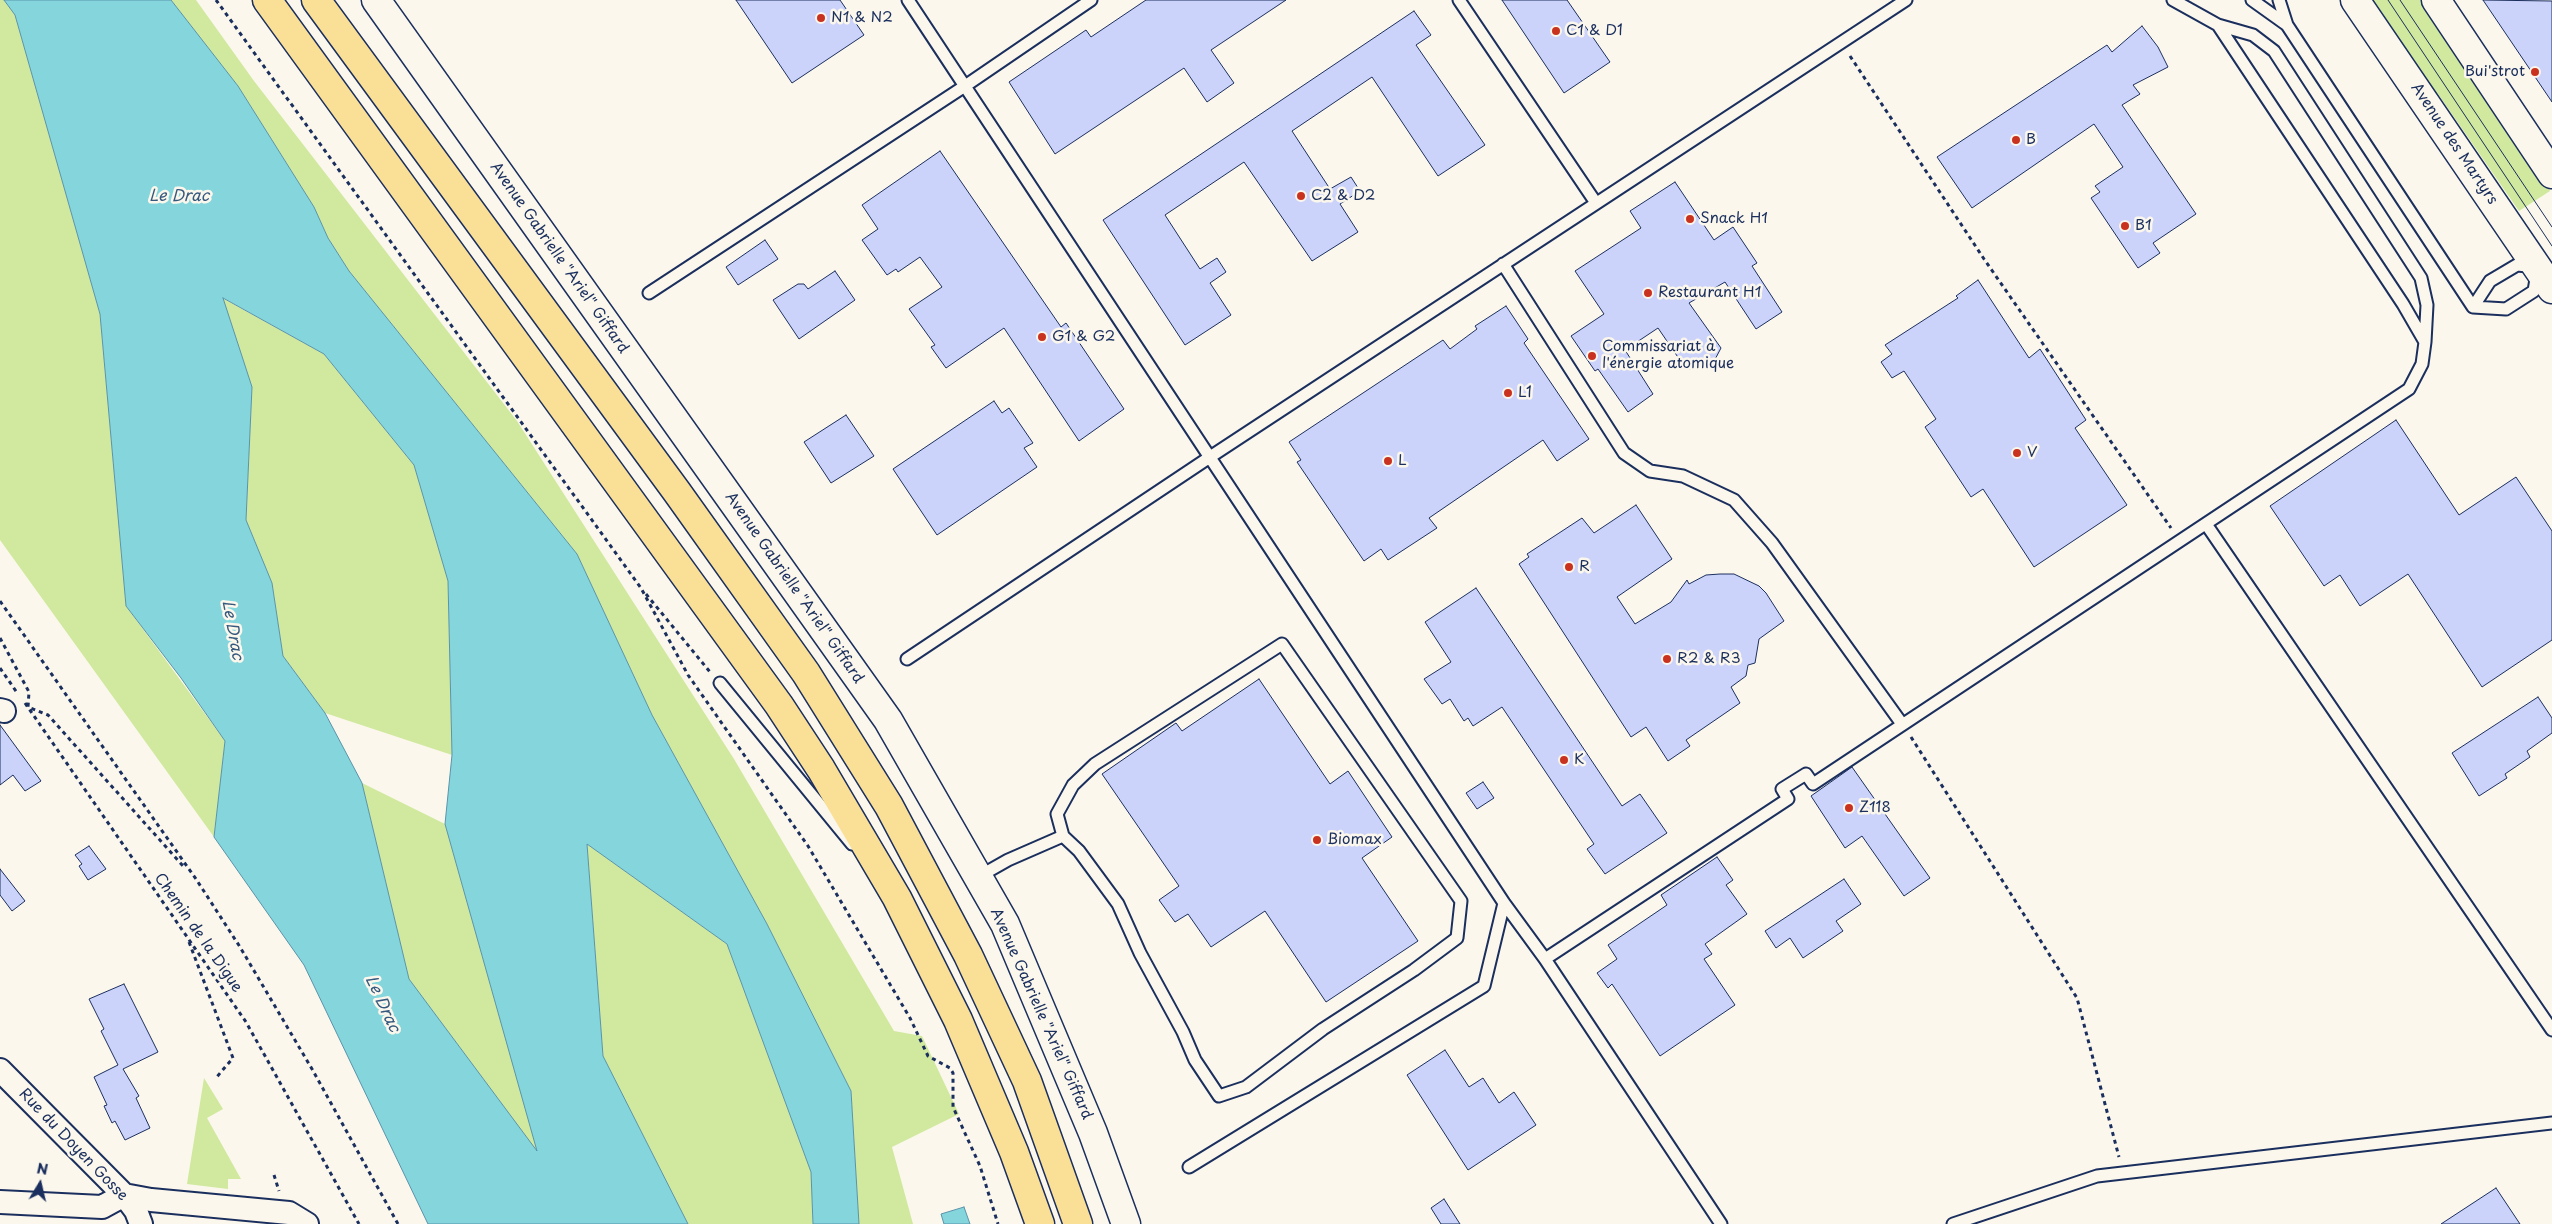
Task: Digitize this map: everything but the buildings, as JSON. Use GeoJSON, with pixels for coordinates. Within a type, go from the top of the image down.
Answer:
{"type":"FeatureCollection","features":[{"type":"Feature","properties":{"kind":"highway"},"geometry":{"type":"LineString","coordinates":[[267,0],[780,705],[841,801],[897,898],[933,968],[978,1064],[1014,1152],[1040,1224]]}},
{"type":"Feature","properties":{"kind":"highway"},"geometry":{"type":"LineString","coordinates":[[316,0],[806,673],[889,806],[968,955],[1027,1081],[1078,1224]]}},
{"type":"Feature","properties":{"kind":"street","name":"Avenue Gabrielle \"Ariel\" Giffard"},"geometry":{"type":"LineString","coordinates":[[376,0],[888,720],[1005,924],[1094,1133],[1126,1224]]}},
{"type":"Feature","properties":{"kind":"street","name":"Avenue des Martyrs"},"geometry":{"type":"LineString","coordinates":[[2355,0],[2547,272]]}},
{"type":"Feature","properties":{"kind":"street"},"geometry":{"type":"LineString","coordinates":[[2439,1],[2552,174]]}},
{"type":"Feature","properties":{"kind":"street","name":"Rue du Doyen Gosse"},"geometry":{"type":"LineString","coordinates":[[0,1070],[124,1195],[136,1211],[141,1224]]}},
{"type":"Feature","properties":{"kind":"street"},"geometry":{"type":"LineString","coordinates":[[0,1202],[102,1207],[124,1195],[298,1218]]}},
{"type":"Feature","properties":{"kind":"lane"},"geometry":{"type":"LineString","coordinates":[[908,0],[1504,902],[1545,959],[1721,1224]]}},
{"type":"Feature","properties":{"kind":"lane"},"geometry":{"type":"LineString","coordinates":[[650,293],[965,86],[1091,0]]}},
{"type":"Feature","properties":{"kind":"lane"},"geometry":{"type":"LineString","coordinates":[[1459,0],[1596,203]]}},
{"type":"Feature","properties":{"kind":"lane"},"geometry":{"type":"LineString","coordinates":[[907,659],[1210,457],[1906,0]]}},
{"type":"Feature","properties":{"kind":"lane"},"geometry":{"type":"LineString","coordinates":[[1545,959],[1788,799],[1782,789],[1806,774],[1813,784],[2409,390],[2422,364],[2425,342],[2427,305],[2421,278],[2274,51],[2254,35],[2218,25],[2173,0]]}},
{"type":"Feature","properties":{"kind":"lane"},"geometry":{"type":"LineString","coordinates":[[2252,0],[2287,25]]}},
{"type":"Feature","properties":{"kind":"lane"},"geometry":{"type":"LineString","coordinates":[[2279,0],[2287,25],[2473,307]]}},
{"type":"Feature","properties":{"kind":"lane"},"geometry":{"type":"LineString","coordinates":[[2218,25],[2403,304],[2425,342]]}},
{"type":"Feature","properties":{"kind":"lane"},"geometry":{"type":"LineString","coordinates":[[1503,264],[1624,453],[1650,470],[1684,476],[1734,500],[1772,543],[1902,724]]}},
{"type":"Feature","properties":{"kind":"lane"},"geometry":{"type":"LineString","coordinates":[[2518,265],[2547,272],[2534,292],[2506,309],[2473,307],[2490,281],[2518,265]]}},
{"type":"Feature","properties":{"kind":"lane"},"geometry":{"type":"LineString","coordinates":[[2206,524],[2552,1030]]}},
{"type":"Feature","properties":{"kind":"lane"},"geometry":{"type":"LineString","coordinates":[[1282,644],[1461,901],[1457,938],[1414,970],[1323,1029],[1246,1086],[1219,1096],[1195,1060],[1183,1032],[1140,953],[1118,904],[1079,851],[1063,836],[1057,814],[1073,785],[1094,764],[1282,644]]}},
{"type":"Feature","properties":{"kind":"lane"},"geometry":{"type":"LineString","coordinates":[[720,684],[897,898]]}},
{"type":"Feature","properties":{"kind":"lane"},"geometry":{"type":"LineString","coordinates":[[978,877],[1008,860],[1063,836]]}},
{"type":"Feature","properties":{"kind":"lane"},"geometry":{"type":"LineString","coordinates":[[1189,1167],[1484,986],[1504,902]]}},
{"type":"Feature","properties":{"kind":"lane"},"geometry":{"type":"LineString","coordinates":[[1953,1224],[2097,1176],[2552,1123]]}},
{"type":"Feature","properties":{"kind":"path"},"geometry":{"type":"LineString","coordinates":[[216,0],[641,588],[720,684]]}},
{"type":"Feature","properties":{"kind":"path"},"geometry":{"type":"LineString","coordinates":[[1841,43],[1984,259],[2180,541]]}},
{"type":"Feature","properties":{"kind":"path"},"geometry":{"type":"LineString","coordinates":[[641,588],[688,675],[808,846],[910,1018],[928,1056],[950,1068],[953,1073],[953,1107],[980,1166],[998,1224]]}},
{"type":"Feature","properties":{"kind":"path"},"geometry":{"type":"LineString","coordinates":[[0,601],[196,879],[240,947],[307,1061],[398,1224]]}},
{"type":"Feature","properties":{"kind":"path"},"geometry":{"type":"LineString","coordinates":[[0,638],[29,692],[28,707],[48,715],[196,879]]}},
{"type":"Feature","properties":{"kind":"path","name":"Chemin de la Digue"},"geometry":{"type":"LineString","coordinates":[[0,668],[246,1022],[358,1224]]}},
{"type":"Feature","properties":{"kind":"path"},"geometry":{"type":"LineString","coordinates":[[1902,724],[2077,998],[2123,1173]]}},
{"type":"Feature","properties":{"kind":"path"},"geometry":{"type":"LineString","coordinates":[[187,937],[233,1058],[215,1078]]}},
{"type":"Feature","properties":{"kind":"green space"},"geometry":{"type":"Polygon","coordinates":[[[0,0],[4,0],[15,15],[100,314],[126,606],[225,741],[214,837],[0,540],[0,0]]]}},
{"type":"Feature","properties":{"kind":"green space"},"geometry":{"type":"Polygon","coordinates":[[[171,0],[196,0],[254,81],[517,421],[734,759],[894,1031],[922,1036],[959,1114],[892,1147],[913,1224],[859,1224],[851,1091],[767,924],[652,715],[577,554],[349,271],[328,238],[314,207],[238,86],[171,0]]]}},
{"type":"Feature","properties":{"kind":"green space"},"geometry":{"type":"Polygon","coordinates":[[[2365,0],[2422,0],[2550,191],[2519,211],[2438,94],[2420,83],[2365,0]]]}},
{"type":"Feature","properties":{"kind":"green space"},"geometry":{"type":"Polygon","coordinates":[[[222,298],[324,354],[414,465],[448,581],[452,755],[325,713],[283,656],[272,583],[246,520],[252,387],[222,298]]]}},
{"type":"Feature","properties":{"kind":"green space"},"geometry":{"type":"Polygon","coordinates":[[[362,783],[445,824],[538,1153],[409,979],[362,783]]]}},
{"type":"Feature","properties":{"kind":"green space"},"geometry":{"type":"Polygon","coordinates":[[[587,844],[727,944],[811,1172],[813,1224],[688,1224],[603,1056],[587,844]]]}},
{"type":"Feature","properties":{"kind":"green space"},"geometry":{"type":"Polygon","coordinates":[[[204,1078],[223,1109],[207,1118],[241,1179],[228,1179],[228,1189],[187,1184],[204,1078]]]}},
{"type":"Feature","properties":{"kind":"water","name":"Le Drac"},"geometry":{"type":"Polygon","coordinates":[[[4,0],[171,0],[238,86],[314,207],[328,238],[349,271],[577,554],[652,715],[767,924],[851,1091],[859,1224],[813,1224],[811,1172],[727,944],[587,844],[603,1056],[688,1224],[428,1224],[304,965],[214,837],[225,741],[181,678],[126,606],[100,314],[15,15],[4,0]],[[223,298],[252,387],[246,520],[272,583],[283,656],[325,713],[362,783],[409,979],[537,1151],[445,824],[452,755],[448,581],[414,465],[324,354],[223,298]]]}},
{"type":"Feature","properties":{"kind":"water"},"geometry":{"type":"Polygon","coordinates":[[[964,1207],[970,1224],[944,1224],[941,1214],[964,1207]]]}},
{"type":"Feature","properties":{"kind":"tram line"},"geometry":{"type":"LineString","coordinates":[[2388,0],[2552,246]]}},
{"type":"Feature","properties":{"kind":"tram line"},"geometry":{"type":"LineString","coordinates":[[2400,0],[2552,227]]}},
{"type":"Feature","properties":{"kind":"place","name":"N1 & N2"},"geometry":{"type":"Point","coordinates":[821,18]}},
{"type":"Feature","properties":{"kind":"place","name":"C1 & D1"},"geometry":{"type":"Point","coordinates":[1556,31]}},
{"type":"Feature","properties":{"kind":"place","name":"Bui'strot"},"geometry":{"type":"Point","coordinates":[2535,72]}},
{"type":"Feature","properties":{"kind":"place","name":"B"},"geometry":{"type":"Point","coordinates":[2016,140]}},
{"type":"Feature","properties":{"kind":"place","name":"C2 & D2"},"geometry":{"type":"Point","coordinates":[1301,196]}},
{"type":"Feature","properties":{"kind":"place","name":"Snack H1"},"geometry":{"type":"Point","coordinates":[1690,219]}},
{"type":"Feature","properties":{"kind":"place","name":"B1"},"geometry":{"type":"Point","coordinates":[2125,226]}},
{"type":"Feature","properties":{"kind":"place","name":"Restaurant H1"},"geometry":{"type":"Point","coordinates":[1648,293]}},
{"type":"Feature","properties":{"kind":"place","name":"G1 & G2"},"geometry":{"type":"Point","coordinates":[1042,337]}},
{"type":"Feature","properties":{"kind":"place","name":"Commissariat à l'énergie atomique"},"geometry":{"type":"Point","coordinates":[1592,356]}},
{"type":"Feature","properties":{"kind":"place","name":"L1"},"geometry":{"type":"Point","coordinates":[1508,393]}},
{"type":"Feature","properties":{"kind":"place","name":"V"},"geometry":{"type":"Point","coordinates":[2017,453]}},
{"type":"Feature","properties":{"kind":"place","name":"L"},"geometry":{"type":"Point","coordinates":[1388,461]}},
{"type":"Feature","properties":{"kind":"place","name":"R"},"geometry":{"type":"Point","coordinates":[1569,567]}},
{"type":"Feature","properties":{"kind":"place","name":"R2 & R3"},"geometry":{"type":"Point","coordinates":[1667,659]}},
{"type":"Feature","properties":{"kind":"place","name":"K"},"geometry":{"type":"Point","coordinates":[1564,760]}},
{"type":"Feature","properties":{"kind":"place","name":"Z118"},"geometry":{"type":"Point","coordinates":[1849,808]}},
{"type":"Feature","properties":{"kind":"place","name":"Biomax"},"geometry":{"type":"Point","coordinates":[1317,840]}}]}
